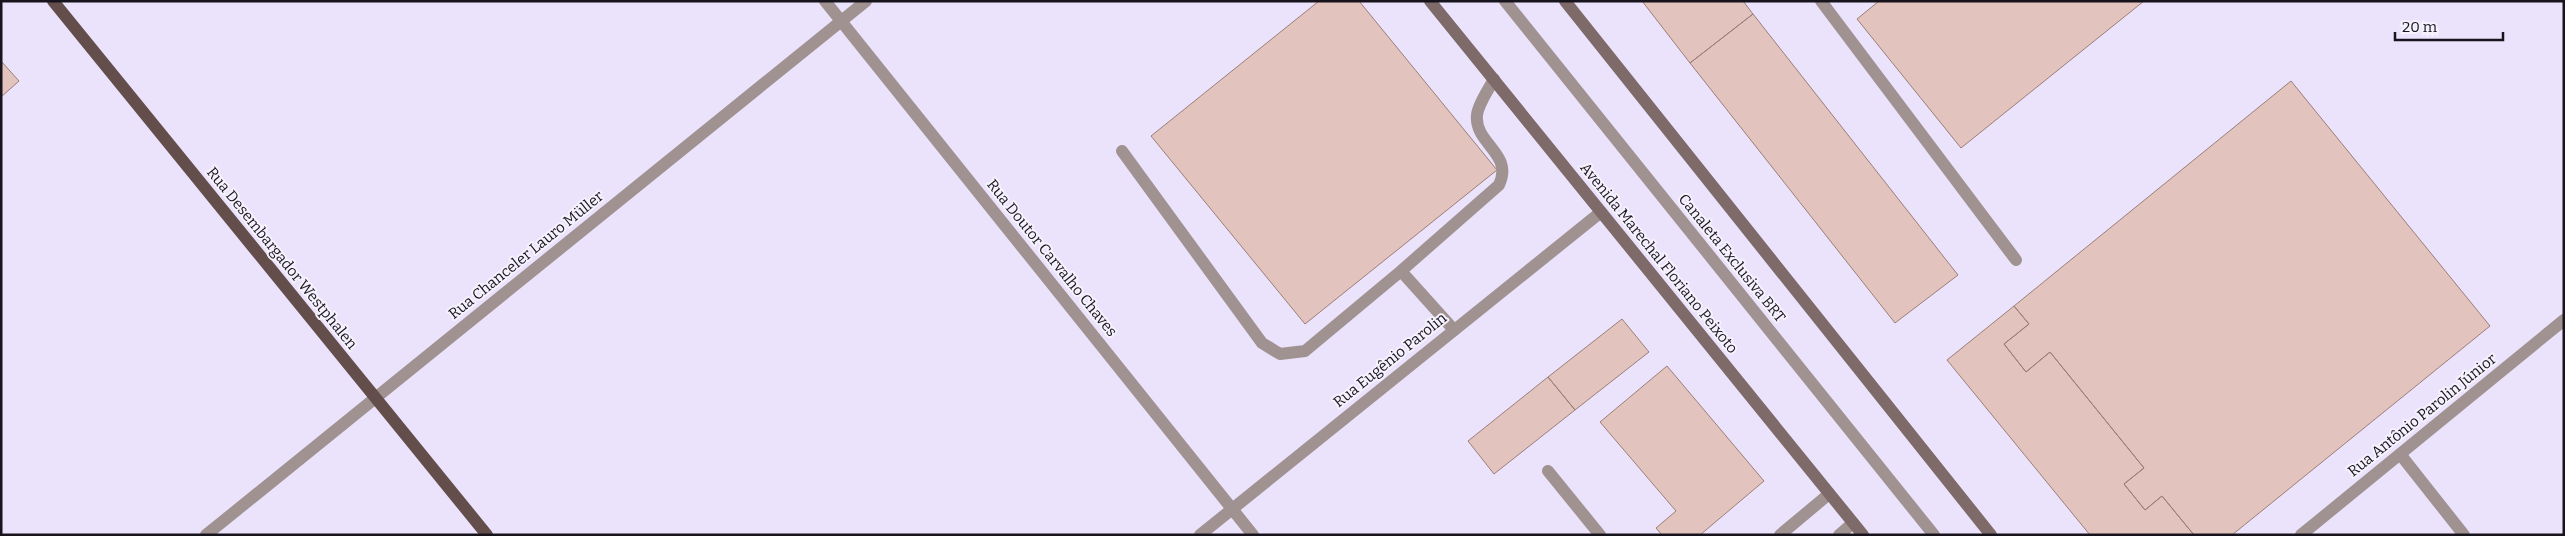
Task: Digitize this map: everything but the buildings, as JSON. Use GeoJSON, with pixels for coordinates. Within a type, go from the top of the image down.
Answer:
{"type":"FeatureCollection","features":[{"type":"Feature","properties":{"kind":"main road","name":"Rua Desembargador Westphalen"},"geometry":{"type":"LineString","coordinates":[[52,1],[487,535]]}},
{"type":"Feature","properties":{"kind":"street","name":"Rua Doutor Carvalho Chaves"},"geometry":{"type":"LineString","coordinates":[[825,1],[1253,535]]}},
{"type":"Feature","properties":{"kind":"street","name":"Rua Chanceler Lauro Müller"},"geometry":{"type":"LineString","coordinates":[[206,535],[866,1]]}},
{"type":"Feature","properties":{"kind":"street","name":"Avenida Marechal Floriano Peixoto"},"geometry":{"type":"LineString","coordinates":[[1430,1],[1863,535]]}},
{"type":"Feature","properties":{"kind":"street","name":"Canaleta Exclusiva BRT"},"geometry":{"type":"LineString","coordinates":[[1505,1],[1934,535]]}},
{"type":"Feature","properties":{"kind":"street"},"geometry":{"type":"LineString","coordinates":[[1566,1],[1991,535]]}},
{"type":"Feature","properties":{"kind":"street"},"geometry":{"type":"LineString","coordinates":[[1820,1],[2016,260]]}},
{"type":"Feature","properties":{"kind":"street"},"geometry":{"type":"LineString","coordinates":[[1122,151],[1262,343],[1280,354],[1305,351],[1401,271],[1499,185],[1504,174],[1500,160],[1478,126],[1477,114],[1494,79]]}},
{"type":"Feature","properties":{"kind":"street","name":"Rua Eugênio Parolin"},"geometry":{"type":"LineString","coordinates":[[1200,535],[1601,212]]}},
{"type":"Feature","properties":{"kind":"street"},"geometry":{"type":"LineString","coordinates":[[1401,271],[1454,330]]}},
{"type":"Feature","properties":{"kind":"street","name":"Rua Antônio Parolin Júnior"},"geometry":{"type":"LineString","coordinates":[[2301,535],[2564,320]]}},
{"type":"Feature","properties":{"kind":"street"},"geometry":{"type":"LineString","coordinates":[[2400,454],[2464,535]]}},
{"type":"Feature","properties":{"kind":"street"},"geometry":{"type":"LineString","coordinates":[[1548,471],[1600,535]]}},
{"type":"Feature","properties":{"kind":"street"},"geometry":{"type":"LineString","coordinates":[[1780,535],[1829,494]]}},
{"type":"Feature","properties":{"kind":"street"},"geometry":{"type":"LineString","coordinates":[[1839,535],[1853,523]]}}]}
